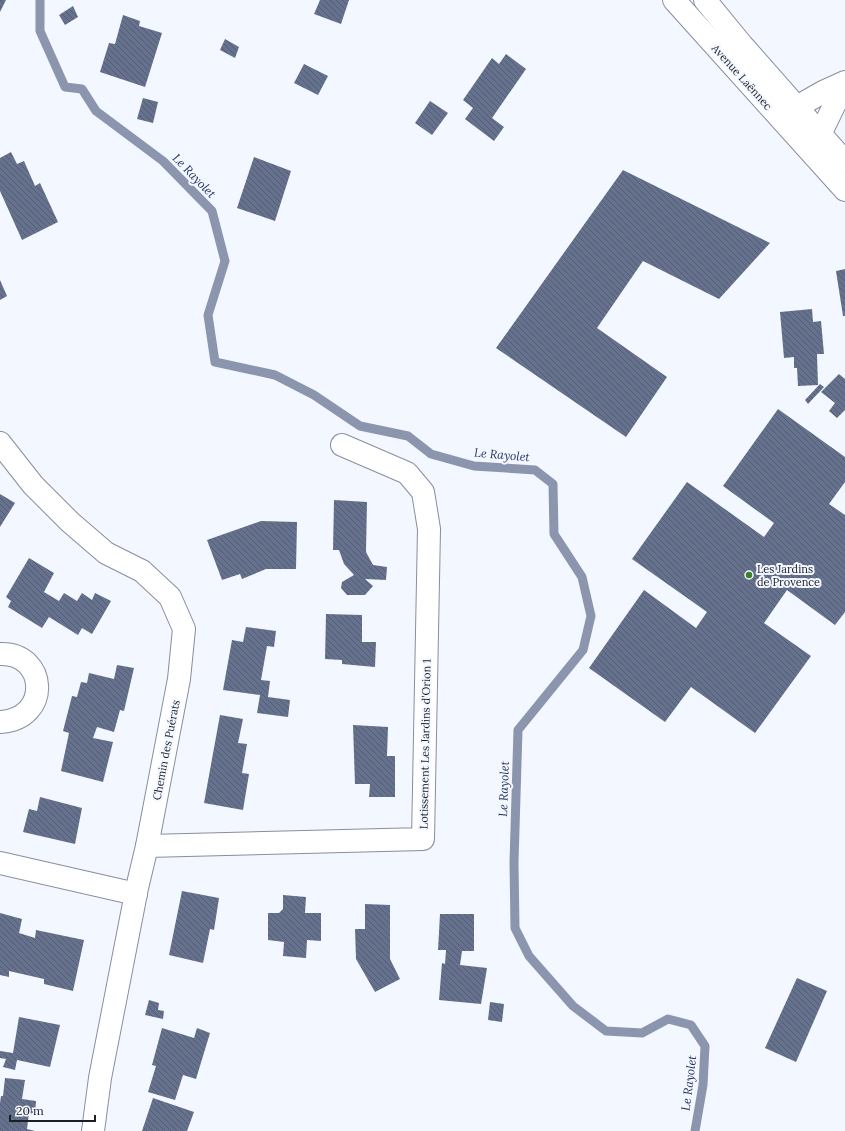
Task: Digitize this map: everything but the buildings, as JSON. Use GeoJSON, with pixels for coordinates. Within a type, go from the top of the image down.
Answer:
{"type":"FeatureCollection","features":[{"type":"Feature","properties":{"kind":"street","name":"Avenue Laënnec"},"geometry":{"type":"LineString","coordinates":[[674,0],[787,112],[816,144]]}},
{"type":"Feature","properties":{"kind":"street","name":"Avenue Laënnec"},"geometry":{"type":"LineString","coordinates":[[705,0],[787,112]]}},
{"type":"Feature","properties":{"kind":"street"},"geometry":{"type":"LineString","coordinates":[[787,112],[845,83]]}},
{"type":"Feature","properties":{"kind":"street"},"geometry":{"type":"LineString","coordinates":[[816,144],[845,83]]}},
{"type":"Feature","properties":{"kind":"street"},"geometry":{"type":"LineString","coordinates":[[816,144],[845,162]]}},
{"type":"Feature","properties":{"kind":"street"},"geometry":{"type":"LineString","coordinates":[[816,144],[845,190]]}},
{"type":"Feature","properties":{"kind":"street","name":"Chemin des Puérats"},"geometry":{"type":"LineString","coordinates":[[0,443],[33,485],[70,522],[106,553],[142,571],[170,597],[184,629],[179,679],[148,846],[136,894],[100,1078],[93,1131]]}},
{"type":"Feature","properties":{"kind":"street","name":"Lotissement Les Jardins d'Orion 1"},"geometry":{"type":"LineString","coordinates":[[148,846],[423,840],[429,529],[423,492],[407,473],[342,445]]}},
{"type":"Feature","properties":{"kind":"street"},"geometry":{"type":"LineString","coordinates":[[0,654],[12,655],[23,660],[31,668],[36,678],[37,689],[35,700],[30,710],[16,720],[0,722]]}},
{"type":"Feature","properties":{"kind":"street"},"geometry":{"type":"LineString","coordinates":[[0,863],[136,894]]}},
{"type":"Feature","properties":{"kind":"waterway","name":"Le Rayolet"},"geometry":{"type":"LineString","coordinates":[[40,0],[40,31],[65,87],[82,89],[96,111],[163,161],[212,211],[225,261],[208,315],[215,362],[275,375],[314,395],[360,426],[408,436],[431,454],[474,466],[535,470],[553,484],[554,534],[582,577],[591,616],[583,650],[518,730],[514,862],[515,928],[529,956],[573,1006],[606,1031],[642,1033],[668,1019],[691,1025],[705,1046],[703,1085],[695,1131]]}},
{"type":"Feature","properties":{"kind":"place","name":"Les Jardins de Provence"},"geometry":{"type":"Point","coordinates":[749,575]}}]}
